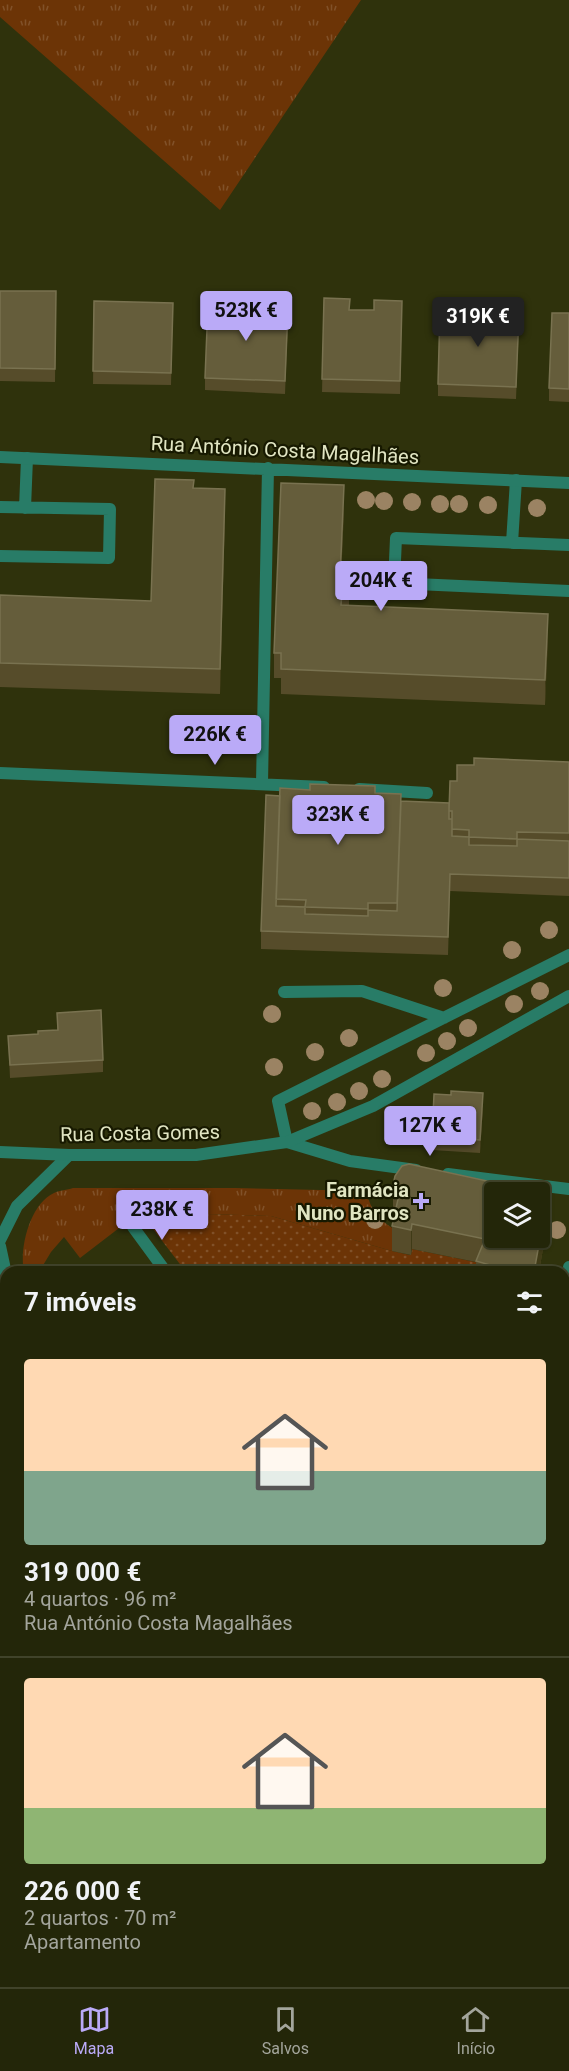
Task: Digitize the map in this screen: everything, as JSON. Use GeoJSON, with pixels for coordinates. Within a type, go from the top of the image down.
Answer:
{"type":"FeatureCollection","features":[{"type":"Feature","properties":{"kind":"street","name":"Rua António Costa Magalhães"},"geometry":{"type":"LineString","coordinates":[[0,457],[569,483]]}},
{"type":"Feature","properties":{"kind":"street"},"geometry":{"type":"LineString","coordinates":[[25,508],[27,458]]}},
{"type":"Feature","properties":{"kind":"street"},"geometry":{"type":"LineString","coordinates":[[262,783],[268,468]]}},
{"type":"Feature","properties":{"kind":"street"},"geometry":{"type":"LineString","coordinates":[[512,543],[516,480]]}},
{"type":"Feature","properties":{"kind":"street"},"geometry":{"type":"LineString","coordinates":[[0,507],[110,510],[109,558],[0,556]]}},
{"type":"Feature","properties":{"kind":"street"},"geometry":{"type":"LineString","coordinates":[[569,545],[396,538],[394,583],[569,591]]}},
{"type":"Feature","properties":{"kind":"street"},"geometry":{"type":"LineString","coordinates":[[0,773],[262,783],[427,794]]}},
{"type":"Feature","properties":{"kind":"street"},"geometry":{"type":"LineString","coordinates":[[569,955],[278,1101],[287,1142],[350,1161],[569,1190]]}},
{"type":"Feature","properties":{"kind":"street"},"geometry":{"type":"LineString","coordinates":[[284,992],[362,992],[444,1018]]}},
{"type":"Feature","properties":{"kind":"street","name":"Rua Costa Gomes"},"geometry":{"type":"LineString","coordinates":[[0,1152],[69,1155],[196,1155],[287,1142],[373,1106],[569,996]]}},
{"type":"Feature","properties":{"kind":"street"},"geometry":{"type":"LineString","coordinates":[[0,1240],[17,1206],[69,1155]]}},
{"type":"Feature","properties":{"kind":"street"},"geometry":{"type":"LineString","coordinates":[[133,1227],[162,1266]]}},
{"type":"Feature","properties":{"kind":"street"},"geometry":{"type":"LineString","coordinates":[[0,1246],[4,1266]]}},
{"type":"Feature","properties":{"kind":"green space"},"geometry":{"type":"Polygon","coordinates":[[[0,0],[361,0],[220,210],[0,17],[0,0]]]}},
{"type":"Feature","properties":{"kind":"green space"},"geometry":{"type":"Polygon","coordinates":[[[73,1188],[366,1191],[377,1215],[397,1231],[392,1251],[271,1216],[140,1212],[80,1258],[64,1237],[43,1266],[23,1266],[23,1251],[28,1228],[38,1207],[56,1192],[73,1188]]]}},
{"type":"Feature","properties":{"kind":"green space"},"geometry":{"type":"Polygon","coordinates":[[[140,1212],[271,1216],[392,1251],[410,1255],[412,1249],[485,1264],[484,1266],[181,1266],[140,1212]]]}},
{"type":"Feature","properties":{"kind":"building"},"geometry":{"type":"Polygon","coordinates":[[[0,291],[56,291],[55,369],[0,368],[0,291]]]}},
{"type":"Feature","properties":{"kind":"building"},"geometry":{"type":"Polygon","coordinates":[[[324,298],[350,299],[349,310],[374,310],[374,300],[402,301],[400,381],[322,379],[324,298]]]}},
{"type":"Feature","properties":{"kind":"building"},"geometry":{"type":"Polygon","coordinates":[[[94,301],[173,303],[171,373],[93,371],[94,301]]]}},
{"type":"Feature","properties":{"kind":"building"},"geometry":{"type":"Polygon","coordinates":[[[208,304],[288,307],[285,381],[205,378],[208,304]]]}},
{"type":"Feature","properties":{"kind":"building"},"geometry":{"type":"Polygon","coordinates":[[[440,310],[519,312],[516,387],[438,384],[440,310]]]}},
{"type":"Feature","properties":{"kind":"building"},"geometry":{"type":"Polygon","coordinates":[[[552,313],[569,313],[569,389],[549,388],[552,313]]]}},
{"type":"Feature","properties":{"kind":"building"},"geometry":{"type":"Polygon","coordinates":[[[155,479],[194,480],[193,488],[225,489],[220,669],[0,663],[0,595],[151,601],[155,479]]]}},
{"type":"Feature","properties":{"kind":"building"},"geometry":{"type":"Polygon","coordinates":[[[281,483],[344,485],[340,579],[349,579],[349,593],[342,593],[341,605],[548,614],[545,680],[281,669],[281,653],[274,653],[281,483]]]}},
{"type":"Feature","properties":{"kind":"building"},"geometry":{"type":"Polygon","coordinates":[[[474,758],[569,762],[569,833],[517,832],[517,839],[469,837],[469,830],[452,829],[452,811],[449,811],[450,781],[457,781],[457,765],[474,765],[474,758]]]}},
{"type":"Feature","properties":{"kind":"building"},"geometry":{"type":"Polygon","coordinates":[[[310,784],[375,786],[375,793],[401,794],[397,903],[368,903],[368,909],[305,907],[306,900],[276,899],[280,788],[310,790],[310,784]]]}},
{"type":"Feature","properties":{"kind":"building"},"geometry":{"type":"Polygon","coordinates":[[[266,795],[280,796],[276,906],[305,907],[305,914],[368,916],[368,910],[397,911],[401,801],[449,803],[452,836],[469,837],[469,845],[517,846],[517,839],[569,841],[569,878],[450,874],[448,937],[261,931],[266,795]]]}},
{"type":"Feature","properties":{"kind":"building"},"geometry":{"type":"Polygon","coordinates":[[[101,1010],[103,1060],[10,1065],[8,1036],[58,1030],[57,1013],[101,1010]]]}},
{"type":"Feature","properties":{"kind":"building"},"geometry":{"type":"Polygon","coordinates":[[[451,1091],[483,1093],[480,1140],[432,1137],[434,1094],[451,1095],[451,1091]]]}},
{"type":"Feature","properties":{"kind":"building"},"geometry":{"type":"Polygon","coordinates":[[[409,1164],[492,1182],[484,1182],[484,1239],[412,1224],[411,1230],[392,1226],[401,1186],[393,1185],[395,1176],[402,1166],[409,1164]]]}},
{"type":"Feature","properties":{"kind":"building"},"geometry":{"type":"Polygon","coordinates":[[[484,1241],[484,1248],[538,1248],[535,1266],[493,1266],[476,1261],[484,1241]]]}},
{"type":"Feature","properties":{"kind":"place","name":"Farmácia Nuno Barros"},"geometry":{"type":"Point","coordinates":[421,1201]}}]}
